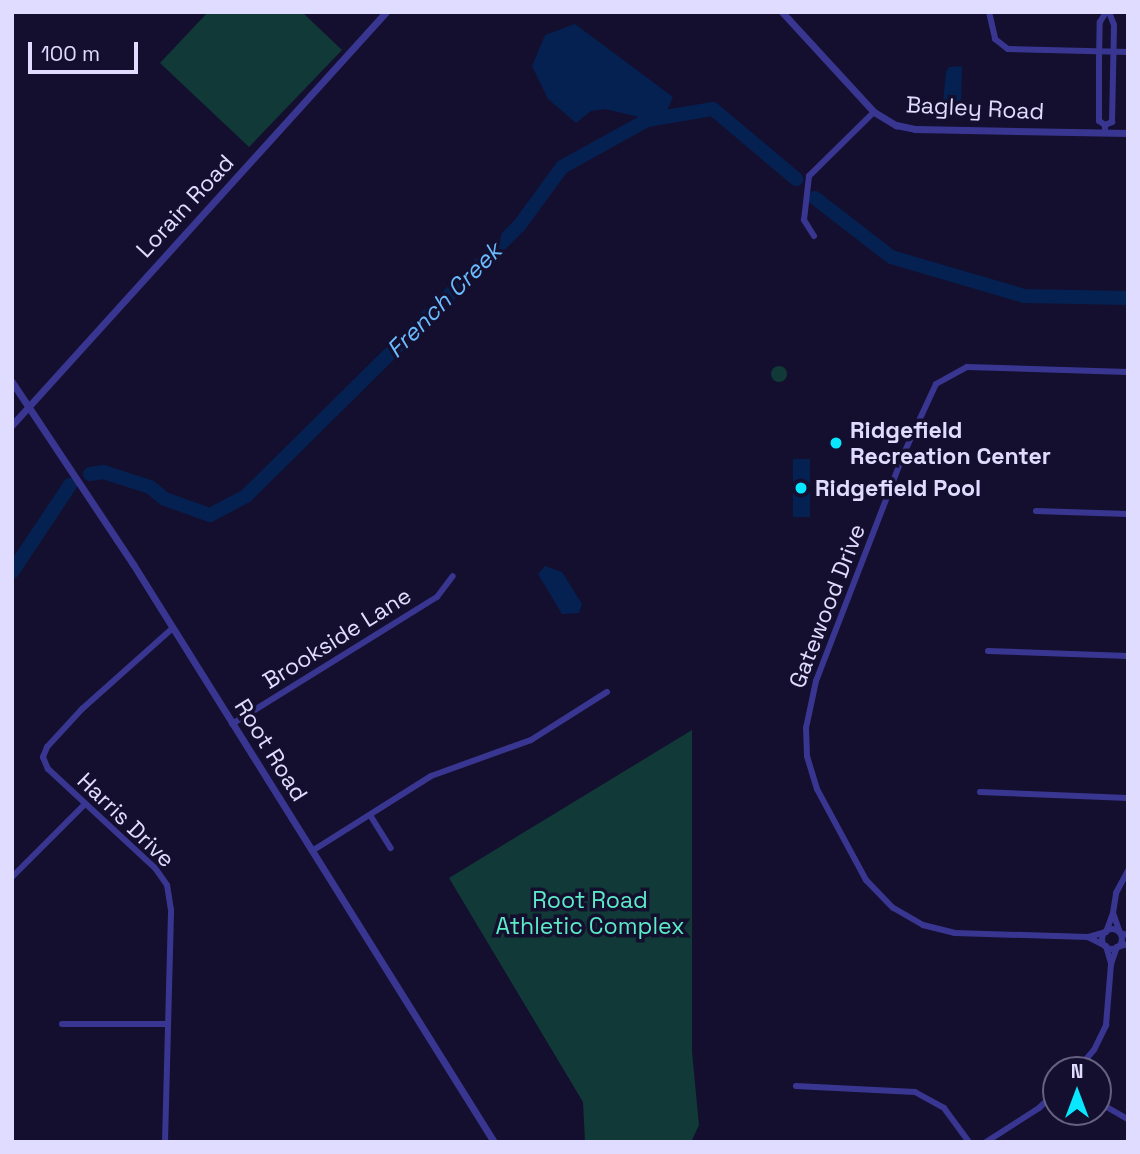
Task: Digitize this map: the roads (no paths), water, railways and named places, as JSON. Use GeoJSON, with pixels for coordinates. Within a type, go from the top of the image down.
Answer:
{"type":"FeatureCollection","features":[{"type":"Feature","properties":{"kind":"street","name":"Lorain Road"},"geometry":{"type":"LineString","coordinates":[[12,425],[386,12]]}},
{"type":"Feature","properties":{"kind":"street","name":"Bagley Road"},"geometry":{"type":"LineString","coordinates":[[782,12],[874,112],[915,129],[1105,129],[1128,133]]}},
{"type":"Feature","properties":{"kind":"street"},"geometry":{"type":"LineString","coordinates":[[989,12],[995,39],[1008,49],[1128,52]]}},
{"type":"Feature","properties":{"kind":"street"},"geometry":{"type":"LineString","coordinates":[[1107,12],[1114,25],[1112,122],[1105,129],[1098,121],[1100,22],[1107,12]]}},
{"type":"Feature","properties":{"kind":"street"},"geometry":{"type":"LineString","coordinates":[[814,236],[804,220],[809,176],[874,112]]}},
{"type":"Feature","properties":{"kind":"street","name":"Gatewood Drive"},"geometry":{"type":"LineString","coordinates":[[1128,372],[976,367],[958,369],[936,383],[909,442],[816,681],[806,728],[807,756],[817,789],[862,873],[892,908],[923,925],[955,933],[1088,937],[1106,932],[1128,935]]}},
{"type":"Feature","properties":{"kind":"street","name":"Root Road"},"geometry":{"type":"LineString","coordinates":[[12,382],[173,628],[494,1142]]}},
{"type":"Feature","properties":{"kind":"street"},"geometry":{"type":"LineString","coordinates":[[1037,511],[1128,514]]}},
{"type":"Feature","properties":{"kind":"street","name":"Brookside Lane"},"geometry":{"type":"LineString","coordinates":[[232,723],[437,597],[453,576]]}},
{"type":"Feature","properties":{"kind":"street","name":"Harris Drive"},"geometry":{"type":"LineString","coordinates":[[165,1142],[171,909],[167,885],[156,868],[48,769],[45,750],[82,709],[173,628]]}},
{"type":"Feature","properties":{"kind":"street"},"geometry":{"type":"LineString","coordinates":[[988,651],[1128,656]]}},
{"type":"Feature","properties":{"kind":"street"},"geometry":{"type":"LineString","coordinates":[[312,851],[439,772],[531,740],[607,692]]}},
{"type":"Feature","properties":{"kind":"street"},"geometry":{"type":"LineString","coordinates":[[981,792],[1128,798]]}},
{"type":"Feature","properties":{"kind":"street"},"geometry":{"type":"LineString","coordinates":[[12,877],[85,804]]}},
{"type":"Feature","properties":{"kind":"street"},"geometry":{"type":"LineString","coordinates":[[369,815],[391,848]]}},
{"type":"Feature","properties":{"kind":"street"},"geometry":{"type":"LineString","coordinates":[[1111,964],[1106,946],[1106,932],[1113,914],[1116,893],[1128,870]]}},
{"type":"Feature","properties":{"kind":"street"},"geometry":{"type":"LineString","coordinates":[[1089,1056],[1106,1025],[1111,964],[1120,933],[1113,914]]}},
{"type":"Feature","properties":{"kind":"street","name":"Gatewood Drive"},"geometry":{"type":"LineString","coordinates":[[1088,937],[1106,946]]}},
{"type":"Feature","properties":{"kind":"street"},"geometry":{"type":"LineString","coordinates":[[1106,946],[1128,944]]}},
{"type":"Feature","properties":{"kind":"street"},"geometry":{"type":"LineString","coordinates":[[62,1024],[168,1024]]}},
{"type":"Feature","properties":{"kind":"street"},"geometry":{"type":"LineString","coordinates":[[796,1086],[915,1093],[944,1108],[969,1142]]}},
{"type":"Feature","properties":{"kind":"street"},"geometry":{"type":"LineString","coordinates":[[986,1142],[1042,1105]]}},
{"type":"Feature","properties":{"kind":"street"},"geometry":{"type":"LineString","coordinates":[[1112,1110],[1128,1119]]}},
{"type":"Feature","properties":{"kind":"water"},"geometry":{"type":"Polygon","coordinates":[[[575,24],[673,97],[666,113],[643,118],[605,109],[591,111],[576,123],[548,99],[532,66],[545,35],[575,24]]]}},
{"type":"Feature","properties":{"kind":"water"},"geometry":{"type":"Polygon","coordinates":[[[962,66],[961,109],[949,110],[943,102],[946,72],[949,67],[962,66]]]}},
{"type":"Feature","properties":{"kind":"water","name":"Ridgefield Pool"},"geometry":{"type":"Polygon","coordinates":[[[793,459],[810,459],[810,517],[793,517],[793,459]]]}},
{"type":"Feature","properties":{"kind":"water"},"geometry":{"type":"Polygon","coordinates":[[[545,566],[562,572],[582,604],[579,613],[562,614],[538,574],[545,566]]]}},
{"type":"Feature","properties":{"kind":"waterway","name":"French Creek"},"geometry":{"type":"LineString","coordinates":[[90,474],[103,472],[150,487],[165,499],[210,515],[246,496],[519,226],[562,167],[647,120],[713,109],[796,179]]}},
{"type":"Feature","properties":{"kind":"waterway","name":"French Creek"},"geometry":{"type":"LineString","coordinates":[[815,198],[891,257],[1024,296],[1128,298]]}},
{"type":"Feature","properties":{"kind":"waterway","name":"French Creek"},"geometry":{"type":"LineString","coordinates":[[12,572],[70,485]]}},
{"type":"Feature","properties":{"kind":"place","name":"Ridgefield Recreation Center"},"geometry":{"type":"Point","coordinates":[836,443]}},
{"type":"Feature","properties":{"kind":"place","name":"Ridgefield Pool"},"geometry":{"type":"Point","coordinates":[801,488]}},
{"type":"Feature","properties":{"kind":"park label","name":"Root Road Athletic Complex"},"geometry":{"type":"Point","coordinates":[590,913]}}]}
